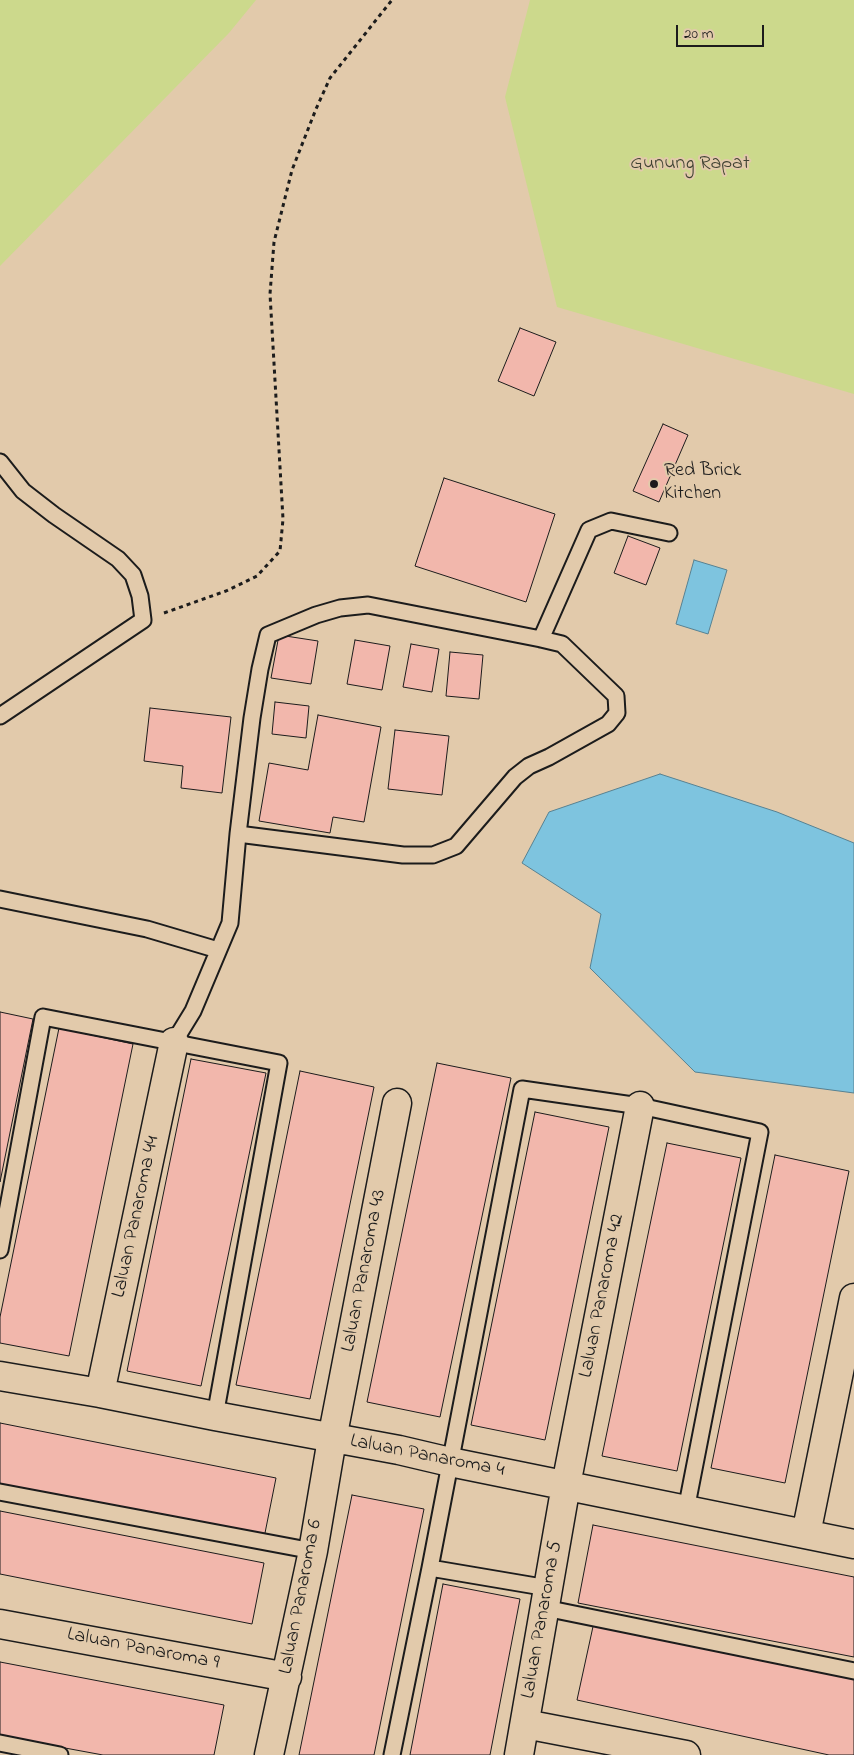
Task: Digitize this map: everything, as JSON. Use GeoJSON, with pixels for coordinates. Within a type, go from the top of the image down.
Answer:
{"type":"FeatureCollection","features":[{"type":"Feature","properties":{"kind":"street","name":"Laluan Panaroma 44"},"geometry":{"type":"LineString","coordinates":[[100,1393],[174,1042]]}},
{"type":"Feature","properties":{"kind":"street","name":"Laluan Panaroma 43"},"geometry":{"type":"LineString","coordinates":[[332,1439],[397,1103]]}},
{"type":"Feature","properties":{"kind":"street","name":"Laluan Panaroma 42"},"geometry":{"type":"LineString","coordinates":[[566,1485],[640,1106]]}},
{"type":"Feature","properties":{"kind":"street"},"geometry":{"type":"LineString","coordinates":[[806,1534],[854,1298]]}},
{"type":"Feature","properties":{"kind":"street","name":"Laluan Panaroma 4"},"geometry":{"type":"LineString","coordinates":[[0,1376],[100,1393],[332,1439],[399,1450],[854,1544]]}},
{"type":"Feature","properties":{"kind":"street","name":"Laluan Panaroma 6"},"geometry":{"type":"LineString","coordinates":[[269,1755],[313,1551],[332,1439]]}},
{"type":"Feature","properties":{"kind":"street","name":"Laluan Panaroma 5"},"geometry":{"type":"LineString","coordinates":[[519,1755],[566,1485]]}},
{"type":"Feature","properties":{"kind":"street","name":"Laluan Panaroma 9"},"geometry":{"type":"LineString","coordinates":[[0,1624],[287,1677]]}},
{"type":"Feature","properties":{"kind":"street"},"geometry":{"type":"LineString","coordinates":[[525,1724],[686,1755]]}},
{"type":"Feature","properties":{"kind":"lane"},"geometry":{"type":"LineString","coordinates":[[0,462],[23,491],[118,559],[133,575],[140,596],[143,620],[0,716]]}},
{"type":"Feature","properties":{"kind":"lane"},"geometry":{"type":"LineString","coordinates":[[541,638],[589,530],[611,521],[669,533]]}},
{"type":"Feature","properties":{"kind":"lane"},"geometry":{"type":"LineString","coordinates":[[174,1042],[193,1011],[230,923],[238,834],[254,711],[260,669],[268,635],[316,615],[340,608],[368,605],[541,638],[562,644],[616,696],[617,713],[608,724],[529,766],[515,777],[456,846],[433,855],[403,855],[238,834]]}},
{"type":"Feature","properties":{"kind":"lane"},"geometry":{"type":"LineString","coordinates":[[0,899],[147,929],[218,950]]}},
{"type":"Feature","properties":{"kind":"lane"},"geometry":{"type":"LineString","coordinates":[[0,1250],[43,1017],[279,1063],[215,1416]]}},
{"type":"Feature","properties":{"kind":"lane"},"geometry":{"type":"LineString","coordinates":[[392,1755],[522,1089],[640,1106],[760,1132],[686,1510]]}},
{"type":"Feature","properties":{"kind":"lane"},"geometry":{"type":"LineString","coordinates":[[0,1492],[313,1551]]}},
{"type":"Feature","properties":{"kind":"lane"},"geometry":{"type":"LineString","coordinates":[[430,1568],[546,1598],[854,1671]]}},
{"type":"Feature","properties":{"kind":"lane"},"geometry":{"type":"LineString","coordinates":[[0,1743],[60,1755]]}},
{"type":"Feature","properties":{"kind":"path"},"geometry":{"type":"LineString","coordinates":[[143,620],[226,590],[257,576],[280,551],[283,519],[270,294],[274,242],[292,170],[330,78],[392,0]]}},
{"type":"Feature","properties":{"kind":"green space"},"geometry":{"type":"Polygon","coordinates":[[[0,0],[256,0],[229,33],[0,266],[0,0]]]}},
{"type":"Feature","properties":{"kind":"green space","name":"Gunung Rapat"},"geometry":{"type":"Polygon","coordinates":[[[530,0],[854,0],[854,394],[557,307],[505,97],[530,0]]]}},
{"type":"Feature","properties":{"kind":"water"},"geometry":{"type":"Polygon","coordinates":[[[694,560],[727,570],[708,634],[676,624],[694,560]]]}},
{"type":"Feature","properties":{"kind":"water"},"geometry":{"type":"Polygon","coordinates":[[[660,774],[777,812],[854,843],[854,1093],[695,1072],[590,968],[601,914],[522,863],[549,812],[660,774]]]}},
{"type":"Feature","properties":{"kind":"building"},"geometry":{"type":"Polygon","coordinates":[[[520,328],[556,342],[534,396],[498,381],[520,328]]]}},
{"type":"Feature","properties":{"kind":"building"},"geometry":{"type":"Polygon","coordinates":[[[663,424],[688,435],[659,502],[633,491],[663,424]]]}},
{"type":"Feature","properties":{"kind":"building"},"geometry":{"type":"Polygon","coordinates":[[[444,478],[555,514],[526,602],[415,566],[444,478]]]}},
{"type":"Feature","properties":{"kind":"building"},"geometry":{"type":"Polygon","coordinates":[[[628,536],[660,548],[646,585],[614,573],[628,536]]]}},
{"type":"Feature","properties":{"kind":"building"},"geometry":{"type":"Polygon","coordinates":[[[279,635],[318,641],[311,684],[271,678],[279,635]]]}},
{"type":"Feature","properties":{"kind":"building"},"geometry":{"type":"Polygon","coordinates":[[[355,640],[390,646],[382,690],[347,684],[355,640]]]}},
{"type":"Feature","properties":{"kind":"building"},"geometry":{"type":"Polygon","coordinates":[[[411,644],[439,649],[432,692],[403,687],[411,644]]]}},
{"type":"Feature","properties":{"kind":"building"},"geometry":{"type":"Polygon","coordinates":[[[450,652],[483,655],[479,699],[446,696],[450,652]]]}},
{"type":"Feature","properties":{"kind":"building"},"geometry":{"type":"Polygon","coordinates":[[[275,702],[309,706],[306,738],[272,734],[275,702]]]}},
{"type":"Feature","properties":{"kind":"building"},"geometry":{"type":"Polygon","coordinates":[[[150,708],[231,717],[222,793],[181,788],[183,766],[144,761],[150,708]]]}},
{"type":"Feature","properties":{"kind":"building"},"geometry":{"type":"Polygon","coordinates":[[[318,715],[381,727],[364,822],[333,817],[330,833],[259,821],[269,763],[308,770],[318,715]]]}},
{"type":"Feature","properties":{"kind":"building"},"geometry":{"type":"Polygon","coordinates":[[[395,730],[449,736],[442,795],[388,789],[395,730]]]}},
{"type":"Feature","properties":{"kind":"building"},"geometry":{"type":"Polygon","coordinates":[[[0,1012],[33,1019],[0,1182],[0,1012]]]}},
{"type":"Feature","properties":{"kind":"building"},"geometry":{"type":"Polygon","coordinates":[[[59,1028],[133,1044],[69,1356],[0,1343],[0,1317],[59,1028]]]}},
{"type":"Feature","properties":{"kind":"building"},"geometry":{"type":"Polygon","coordinates":[[[191,1059],[266,1073],[201,1386],[127,1371],[191,1059]]]}},
{"type":"Feature","properties":{"kind":"building"},"geometry":{"type":"Polygon","coordinates":[[[437,1063],[511,1078],[440,1417],[367,1402],[437,1063]]]}},
{"type":"Feature","properties":{"kind":"building"},"geometry":{"type":"Polygon","coordinates":[[[300,1071],[374,1087],[310,1399],[236,1385],[300,1071]]]}},
{"type":"Feature","properties":{"kind":"building"},"geometry":{"type":"Polygon","coordinates":[[[535,1112],[609,1127],[545,1440],[471,1425],[535,1112]]]}},
{"type":"Feature","properties":{"kind":"building"},"geometry":{"type":"Polygon","coordinates":[[[667,1143],[741,1158],[677,1471],[602,1456],[667,1143]]]}},
{"type":"Feature","properties":{"kind":"building"},"geometry":{"type":"Polygon","coordinates":[[[775,1155],[849,1171],[785,1483],[711,1468],[775,1155]]]}},
{"type":"Feature","properties":{"kind":"building"},"geometry":{"type":"Polygon","coordinates":[[[0,1423],[276,1478],[264,1538],[0,1486],[0,1423]]]}},
{"type":"Feature","properties":{"kind":"building"},"geometry":{"type":"Polygon","coordinates":[[[352,1495],[424,1509],[374,1755],[299,1755],[352,1495]]]}},
{"type":"Feature","properties":{"kind":"building"},"geometry":{"type":"Polygon","coordinates":[[[0,1511],[264,1563],[252,1624],[0,1574],[0,1511]]]}},
{"type":"Feature","properties":{"kind":"building"},"geometry":{"type":"Polygon","coordinates":[[[593,1525],[854,1577],[854,1657],[578,1603],[593,1525]]]}},
{"type":"Feature","properties":{"kind":"building"},"geometry":{"type":"Polygon","coordinates":[[[443,1584],[520,1599],[490,1755],[410,1755],[443,1584]]]}},
{"type":"Feature","properties":{"kind":"building"},"geometry":{"type":"Polygon","coordinates":[[[594,1622],[854,1679],[854,1755],[829,1755],[577,1700],[594,1622]]]}},
{"type":"Feature","properties":{"kind":"building"},"geometry":{"type":"Polygon","coordinates":[[[0,1662],[224,1705],[214,1755],[103,1755],[0,1736],[0,1662]]]}},
{"type":"Feature","properties":{"kind":"place","name":"Red Brick Kitchen"},"geometry":{"type":"Point","coordinates":[654,484]}}]}
